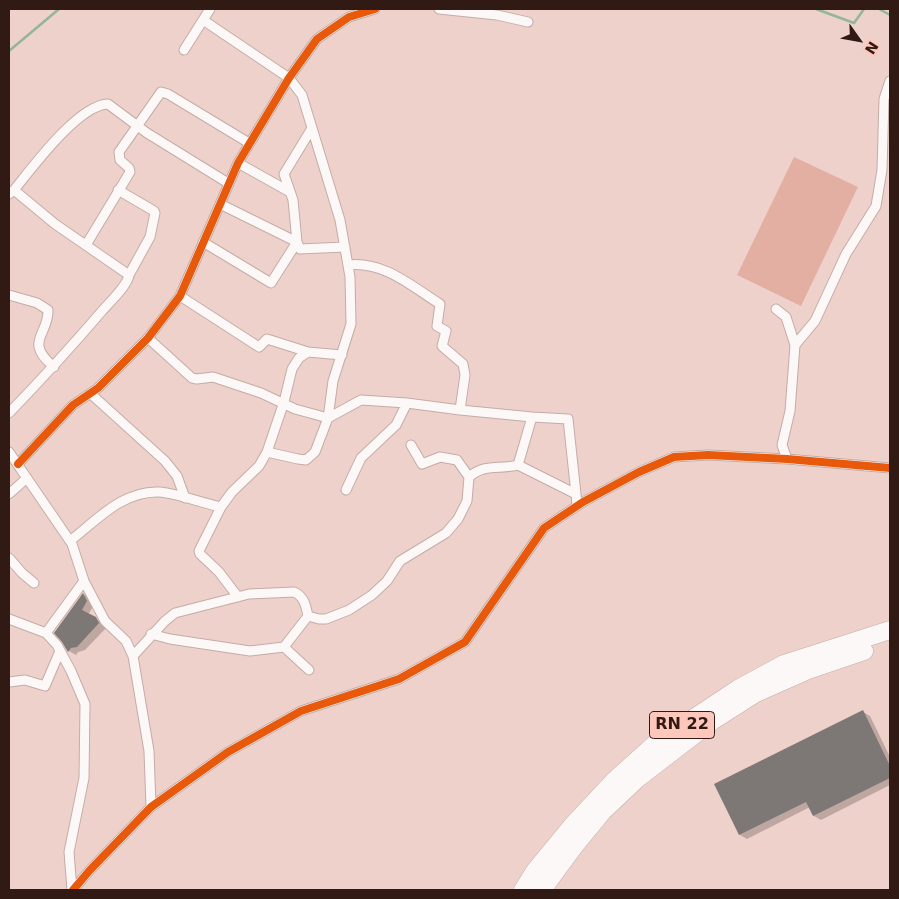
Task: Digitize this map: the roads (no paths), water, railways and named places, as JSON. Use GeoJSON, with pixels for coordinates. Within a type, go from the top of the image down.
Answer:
{"type":"FeatureCollection","features":[{"type":"Feature","properties":{"kind":"highway","name":"RN 22"},"geometry":{"type":"LineString","coordinates":[[523,890],[535,871],[572,826],[614,781],[655,744],[738,689],[784,664],[890,630]]}},
{"type":"Feature","properties":{"kind":"highway","name":"RN 22"},"geometry":{"type":"LineString","coordinates":[[542,890],[603,811],[638,778],[712,721],[765,689],[808,670],[890,643]]}},
{"type":"Feature","properties":{"kind":"street"},"geometry":{"type":"LineString","coordinates":[[184,50],[210,9]]}},
{"type":"Feature","properties":{"kind":"street"},"geometry":{"type":"LineString","coordinates":[[18,464],[73,406],[91,394],[148,338],[180,296],[238,163],[289,78],[317,39],[349,17],[375,9]]}},
{"type":"Feature","properties":{"kind":"street"},"geometry":{"type":"LineString","coordinates":[[439,9],[497,15],[528,22]]}},
{"type":"Feature","properties":{"kind":"street"},"geometry":{"type":"LineString","coordinates":[[203,20],[289,78],[302,95],[340,220],[350,277],[351,324],[333,381],[328,418],[315,452],[306,460],[267,452]]}},
{"type":"Feature","properties":{"kind":"street"},"geometry":{"type":"LineString","coordinates":[[795,345],[815,321],[846,254],[876,206],[882,170],[884,99],[890,81]]}},
{"type":"Feature","properties":{"kind":"street"},"geometry":{"type":"LineString","coordinates":[[86,245],[130,170],[120,160],[120,152],[161,92],[249,143]]}},
{"type":"Feature","properties":{"kind":"street"},"geometry":{"type":"LineString","coordinates":[[129,275],[11,192],[58,136],[97,107],[108,104],[137,126],[228,183]]}},
{"type":"Feature","properties":{"kind":"street"},"geometry":{"type":"LineString","coordinates":[[312,128],[284,174],[293,200],[298,242],[300,249],[345,247]]}},
{"type":"Feature","properties":{"kind":"street"},"geometry":{"type":"LineString","coordinates":[[238,163],[290,192]]}},
{"type":"Feature","properties":{"kind":"street"},"geometry":{"type":"LineString","coordinates":[[9,413],[54,367],[129,278],[150,237],[154,211],[118,190]]}},
{"type":"Feature","properties":{"kind":"street"},"geometry":{"type":"LineString","coordinates":[[220,204],[298,242]]}},
{"type":"Feature","properties":{"kind":"street"},"geometry":{"type":"LineString","coordinates":[[203,242],[272,283],[298,242]]}},
{"type":"Feature","properties":{"kind":"street"},"geometry":{"type":"LineString","coordinates":[[348,265],[359,264],[385,269],[440,304],[437,326],[446,331],[442,346],[463,364],[465,375],[460,410]]}},
{"type":"Feature","properties":{"kind":"street"},"geometry":{"type":"LineString","coordinates":[[9,295],[38,303],[48,310],[48,315],[39,336],[39,342],[40,351],[45,359],[54,367]]}},
{"type":"Feature","properties":{"kind":"street"},"geometry":{"type":"LineString","coordinates":[[180,296],[258,347],[267,339],[308,352],[342,355]]}},
{"type":"Feature","properties":{"kind":"street"},"geometry":{"type":"LineString","coordinates":[[776,309],[786,317],[795,345],[790,411],[782,445],[787,459]]}},
{"type":"Feature","properties":{"kind":"street"},"geometry":{"type":"LineString","coordinates":[[148,338],[192,378],[213,378],[261,393],[284,402],[295,409],[328,418],[361,400],[568,419],[577,506]]}},
{"type":"Feature","properties":{"kind":"street"},"geometry":{"type":"LineString","coordinates":[[238,598],[219,572],[199,551],[221,507],[232,492],[259,466],[267,452],[284,402],[292,369],[299,358],[308,352]]}},
{"type":"Feature","properties":{"kind":"street"},"geometry":{"type":"LineString","coordinates":[[91,394],[165,461],[177,476],[185,498]]}},
{"type":"Feature","properties":{"kind":"street"},"geometry":{"type":"LineString","coordinates":[[346,490],[361,458],[396,425],[407,403]]}},
{"type":"Feature","properties":{"kind":"street"},"geometry":{"type":"LineString","coordinates":[[518,465],[532,417]]}},
{"type":"Feature","properties":{"kind":"street"},"geometry":{"type":"LineString","coordinates":[[308,616],[326,619],[349,610],[372,595],[387,581],[400,561],[446,533],[458,518],[467,501],[469,477],[457,460],[440,457],[422,464],[410,445]]}},
{"type":"Feature","properties":{"kind":"street"},"geometry":{"type":"LineString","coordinates":[[9,452],[70,541],[84,581],[105,620],[126,642],[133,656],[149,751],[151,807]]}},
{"type":"Feature","properties":{"kind":"street"},"geometry":{"type":"LineString","coordinates":[[73,890],[151,807],[228,752],[301,711],[399,679],[465,642],[544,528],[577,506],[639,472],[674,457],[708,455],[787,459],[890,468]]}},
{"type":"Feature","properties":{"kind":"street"},"geometry":{"type":"LineString","coordinates":[[469,477],[477,470],[496,466],[509,467],[518,465],[576,494]]}},
{"type":"Feature","properties":{"kind":"street"},"geometry":{"type":"LineString","coordinates":[[9,494],[26,478]]}},
{"type":"Feature","properties":{"kind":"street"},"geometry":{"type":"LineString","coordinates":[[70,541],[124,498],[144,493],[161,492],[221,507]]}},
{"type":"Feature","properties":{"kind":"street"},"geometry":{"type":"LineString","coordinates":[[9,558],[34,583]]}},
{"type":"Feature","properties":{"kind":"street"},"geometry":{"type":"LineString","coordinates":[[46,633],[84,581]]}},
{"type":"Feature","properties":{"kind":"street"},"geometry":{"type":"LineString","coordinates":[[133,656],[151,634],[176,613],[249,594],[294,592],[302,597],[308,616]]}},
{"type":"Feature","properties":{"kind":"street"},"geometry":{"type":"LineString","coordinates":[[151,634],[170,639],[250,651],[284,647],[308,616]]}},
{"type":"Feature","properties":{"kind":"street"},"geometry":{"type":"LineString","coordinates":[[9,619],[46,633],[72,671],[85,704],[84,778],[68,852],[73,890]]}},
{"type":"Feature","properties":{"kind":"street"},"geometry":{"type":"LineString","coordinates":[[284,647],[308,670]]}},
{"type":"Feature","properties":{"kind":"street"},"geometry":{"type":"LineString","coordinates":[[9,682],[25,680],[44,686],[60,651]]}},
{"type":"Feature","properties":{"kind":"waterway"},"geometry":{"type":"LineString","coordinates":[[9,51],[59,9]]}},
{"type":"Feature","properties":{"kind":"waterway"},"geometry":{"type":"LineString","coordinates":[[816,9],[854,23],[864,9]]}},
{"type":"Feature","properties":{"kind":"waterway"},"geometry":{"type":"LineString","coordinates":[[879,9],[890,15]]}}]}
